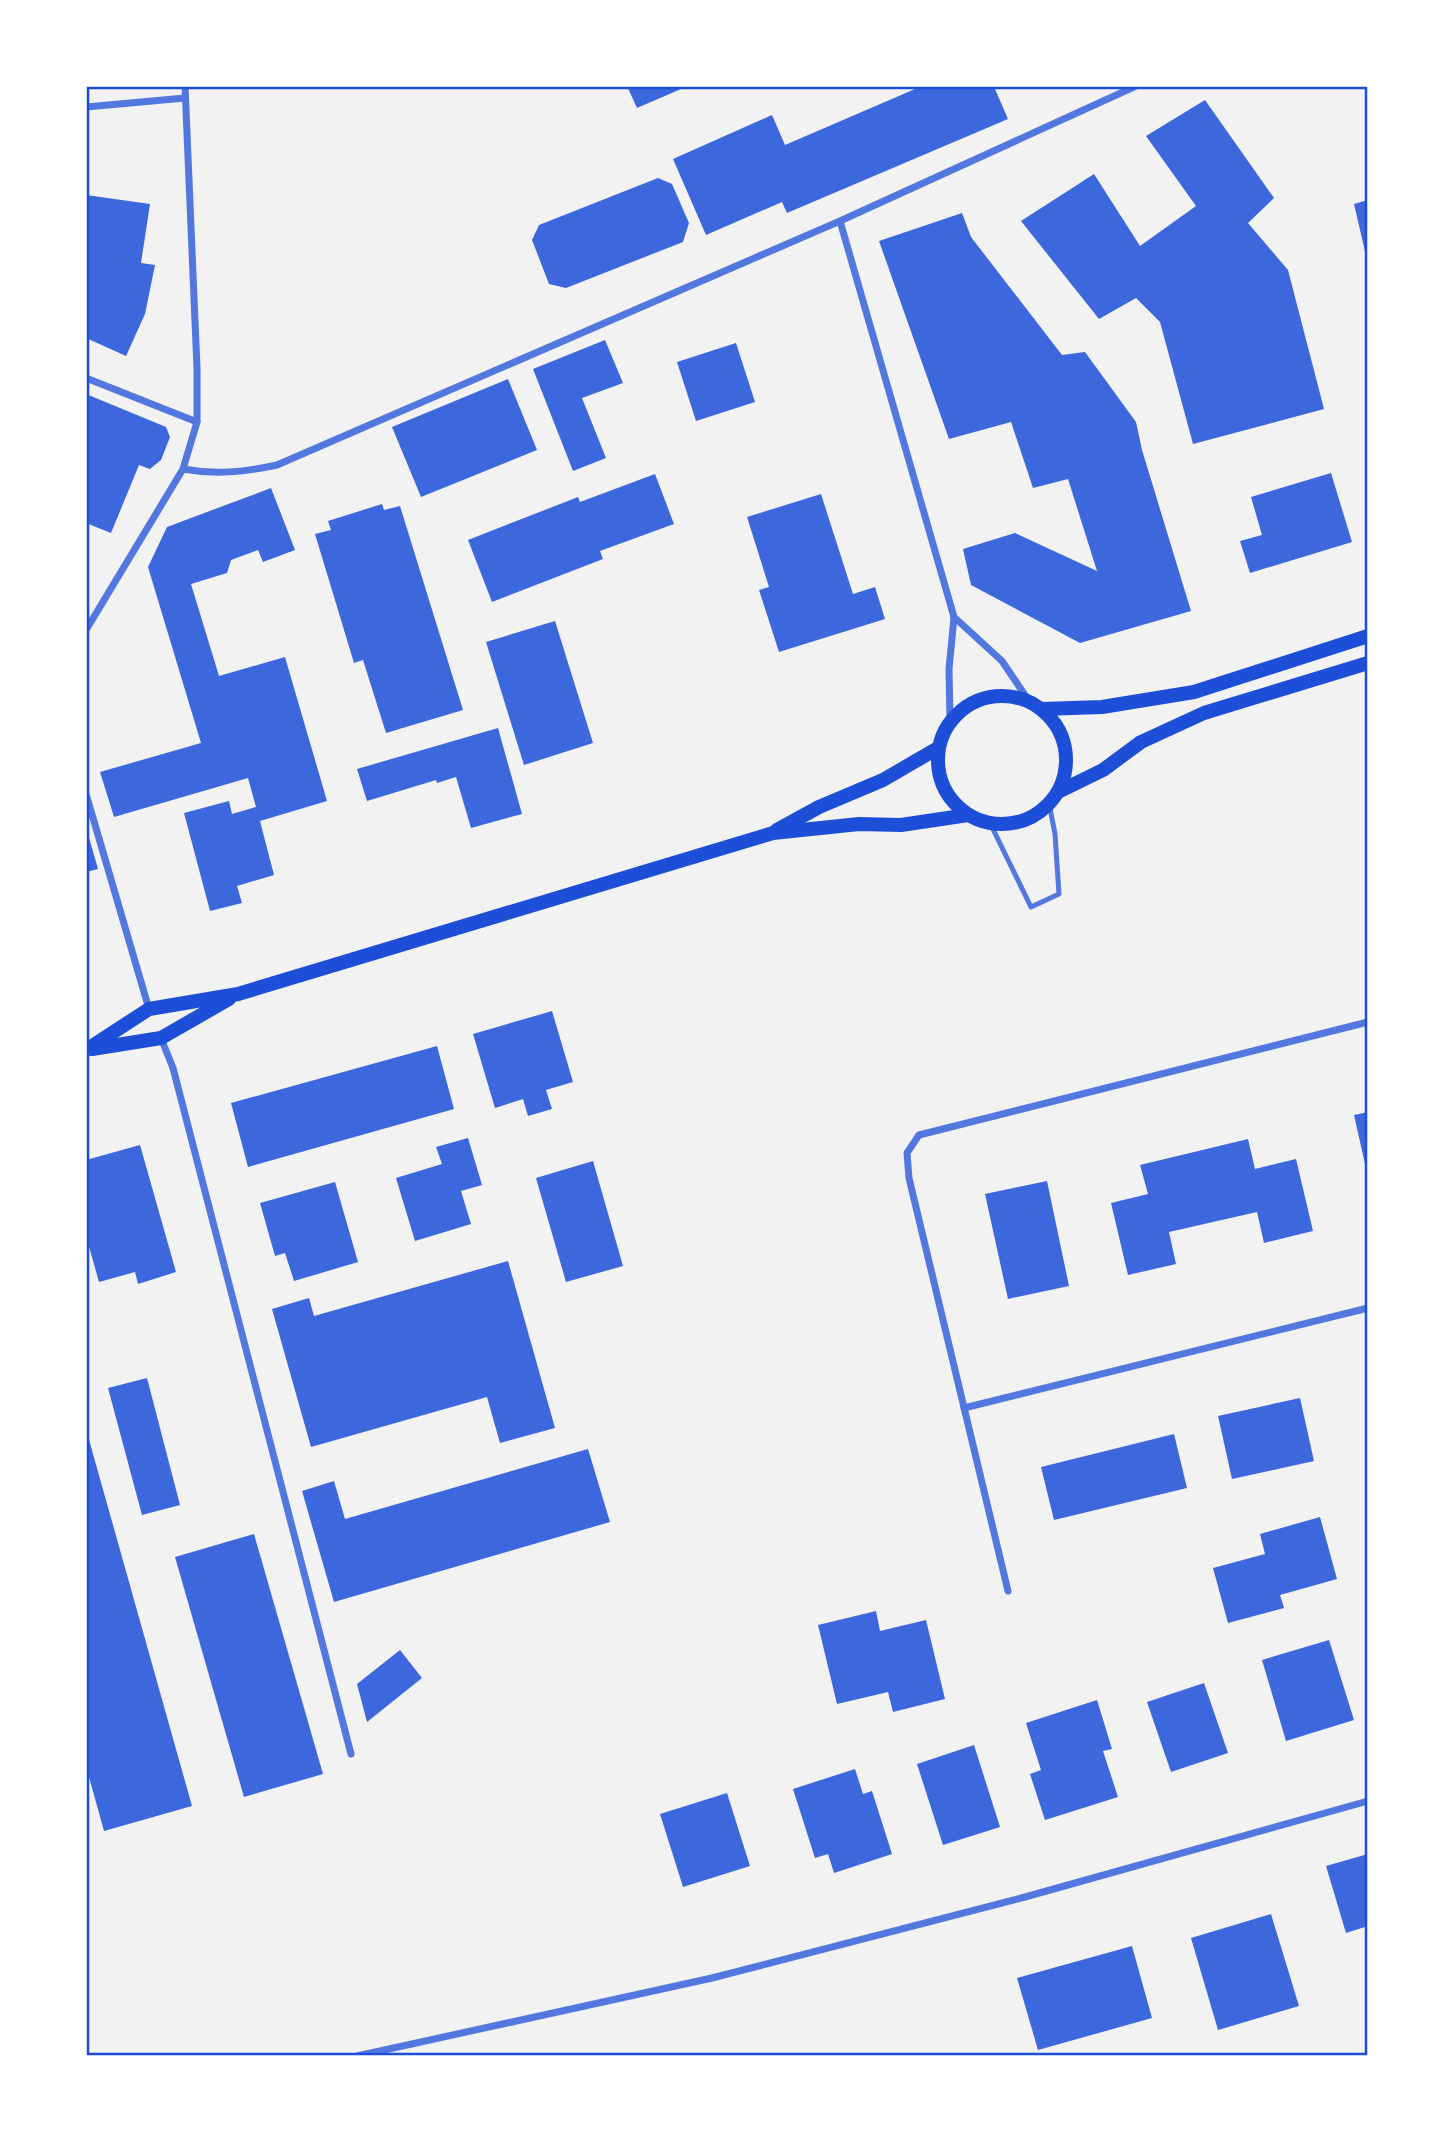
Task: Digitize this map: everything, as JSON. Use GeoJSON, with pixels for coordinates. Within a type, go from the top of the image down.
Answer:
{"type":"FeatureCollection","features":[{"type":"Feature","properties":{"kind":"main road"},"geometry":{"type":"LineString","coordinates":[[1368,636],[1194,692],[1102,707],[1035,705],[986,697],[950,720],[938,748],[937,768],[943,786],[954,802],[968,815],[990,822],[1011,823],[1032,817],[1053,798],[1104,770],[1141,742],[1203,713],[1368,663]]}},
{"type":"Feature","properties":{"kind":"main road"},"geometry":{"type":"LineString","coordinates":[[1035,705],[1054,722],[1062,738],[1066,756],[1064,775],[1053,798]]}},
{"type":"Feature","properties":{"kind":"main road"},"geometry":{"type":"LineString","coordinates":[[773,833],[820,807],[883,780],[938,748]]}},
{"type":"Feature","properties":{"kind":"main road"},"geometry":{"type":"LineString","coordinates":[[86,1050],[149,1009],[237,993],[773,833],[859,824],[901,825],[968,815]]}},
{"type":"Feature","properties":{"kind":"main road"},"geometry":{"type":"LineString","coordinates":[[86,1050],[160,1038],[237,993]]}},
{"type":"Feature","properties":{"kind":"street"},"geometry":{"type":"LineString","coordinates":[[86,630],[183,469],[197,422],[185,86]]}},
{"type":"Feature","properties":{"kind":"street"},"geometry":{"type":"LineString","coordinates":[[183,469],[209,473],[233,472],[277,465],[840,221],[1136,86]]}},
{"type":"Feature","properties":{"kind":"street"},"geometry":{"type":"LineString","coordinates":[[86,107],[186,98]]}},
{"type":"Feature","properties":{"kind":"street"},"geometry":{"type":"LineString","coordinates":[[840,221],[954,617],[950,720]]}},
{"type":"Feature","properties":{"kind":"street"},"geometry":{"type":"LineString","coordinates":[[86,378],[197,422]]}},
{"type":"Feature","properties":{"kind":"street"},"geometry":{"type":"LineString","coordinates":[[954,617],[1003,661],[1035,705]]}},
{"type":"Feature","properties":{"kind":"street"},"geometry":{"type":"LineString","coordinates":[[86,794],[149,1009]]}},
{"type":"Feature","properties":{"kind":"street"},"geometry":{"type":"LineString","coordinates":[[1009,1591],[909,1178],[907,1153],[919,1135],[1368,1022]]}},
{"type":"Feature","properties":{"kind":"street"},"geometry":{"type":"LineString","coordinates":[[160,1038],[173,1068],[351,1754]]}},
{"type":"Feature","properties":{"kind":"street"},"geometry":{"type":"LineString","coordinates":[[964,1408],[1368,1308]]}},
{"type":"Feature","properties":{"kind":"street"},"geometry":{"type":"LineString","coordinates":[[357,2056],[712,1978],[1025,1897],[1368,1801]]}},
{"type":"Feature","properties":{"kind":"lane"},"geometry":{"type":"LineString","coordinates":[[990,822],[1031,907],[1059,894],[1053,798]]}},
{"type":"Feature","properties":{"kind":"building"},"geometry":{"type":"Polygon","coordinates":[[[627,86],[688,86],[637,108],[627,86]]]}},
{"type":"Feature","properties":{"kind":"building"},"geometry":{"type":"Polygon","coordinates":[[[914,86],[1002,86],[995,89],[1008,119],[787,213],[782,202],[706,235],[673,159],[772,115],[785,145],[915,89],[914,86]]]}},
{"type":"Feature","properties":{"kind":"building"},"geometry":{"type":"Polygon","coordinates":[[[1205,100],[1274,198],[1248,223],[1288,270],[1324,409],[1193,444],[1160,322],[1136,298],[1099,319],[1021,221],[1094,174],[1140,246],[1196,206],[1146,136],[1205,100]]]}},
{"type":"Feature","properties":{"kind":"building"},"geometry":{"type":"Polygon","coordinates":[[[658,178],[672,184],[689,223],[683,242],[566,288],[549,284],[532,240],[539,225],[658,178]]]}},
{"type":"Feature","properties":{"kind":"building"},"geometry":{"type":"Polygon","coordinates":[[[86,195],[150,204],[141,263],[155,265],[145,314],[126,356],[86,338],[86,195]]]}},
{"type":"Feature","properties":{"kind":"building"},"geometry":{"type":"Polygon","coordinates":[[[1368,200],[1368,260],[1367,260],[1354,204],[1368,200]]]}},
{"type":"Feature","properties":{"kind":"building"},"geometry":{"type":"Polygon","coordinates":[[[962,213],[971,237],[1062,355],[1085,352],[1136,422],[1191,611],[1080,643],[971,585],[963,549],[1015,533],[1097,571],[1068,479],[1033,488],[1011,422],[949,439],[879,241],[962,213]]]}},
{"type":"Feature","properties":{"kind":"building"},"geometry":{"type":"Polygon","coordinates":[[[605,340],[623,383],[582,398],[606,458],[573,471],[533,369],[605,340]]]}},
{"type":"Feature","properties":{"kind":"building"},"geometry":{"type":"Polygon","coordinates":[[[736,343],[755,402],[696,421],[677,362],[736,343]]]}},
{"type":"Feature","properties":{"kind":"building"},"geometry":{"type":"Polygon","coordinates":[[[508,379],[537,450],[421,497],[392,427],[508,379]]]}},
{"type":"Feature","properties":{"kind":"building"},"geometry":{"type":"Polygon","coordinates":[[[86,394],[166,427],[170,437],[161,460],[150,469],[139,465],[111,533],[86,523],[86,394]]]}},
{"type":"Feature","properties":{"kind":"building"},"geometry":{"type":"Polygon","coordinates":[[[1331,473],[1352,542],[1250,573],[1240,541],[1262,535],[1251,497],[1331,473]]]}},
{"type":"Feature","properties":{"kind":"building"},"geometry":{"type":"Polygon","coordinates":[[[655,474],[674,524],[600,551],[603,559],[492,602],[468,540],[578,497],[580,502],[655,474]]]}},
{"type":"Feature","properties":{"kind":"building"},"geometry":{"type":"Polygon","coordinates":[[[271,488],[295,550],[263,562],[258,550],[231,560],[227,573],[191,584],[219,676],[285,657],[327,801],[260,821],[274,875],[237,886],[242,903],[210,911],[184,813],[229,801],[232,814],[256,807],[248,778],[114,817],[100,772],[201,743],[148,567],[167,527],[271,488]]]}},
{"type":"Feature","properties":{"kind":"building"},"geometry":{"type":"Polygon","coordinates":[[[821,494],[853,594],[875,587],[885,619],[779,652],[759,590],[769,587],[747,517],[821,494]]]}},
{"type":"Feature","properties":{"kind":"building"},"geometry":{"type":"Polygon","coordinates":[[[382,504],[384,510],[400,506],[463,710],[386,733],[363,660],[354,663],[315,534],[331,530],[328,521],[382,504]]]}},
{"type":"Feature","properties":{"kind":"building"},"geometry":{"type":"Polygon","coordinates":[[[555,621],[593,743],[524,765],[486,642],[555,621]]]}},
{"type":"Feature","properties":{"kind":"building"},"geometry":{"type":"Polygon","coordinates":[[[498,728],[522,814],[471,828],[456,777],[437,783],[436,780],[367,801],[357,769],[498,728]]]}},
{"type":"Feature","properties":{"kind":"building"},"geometry":{"type":"Polygon","coordinates":[[[86,827],[98,869],[86,872],[86,827]]]}},
{"type":"Feature","properties":{"kind":"building"},"geometry":{"type":"Polygon","coordinates":[[[552,1011],[573,1082],[546,1090],[552,1109],[528,1116],[523,1099],[495,1108],[473,1034],[552,1011]]]}},
{"type":"Feature","properties":{"kind":"building"},"geometry":{"type":"Polygon","coordinates":[[[437,1046],[454,1109],[248,1167],[231,1103],[437,1046]]]}},
{"type":"Feature","properties":{"kind":"building"},"geometry":{"type":"Polygon","coordinates":[[[1368,1112],[1368,1173],[1367,1173],[1354,1115],[1368,1112]]]}},
{"type":"Feature","properties":{"kind":"building"},"geometry":{"type":"Polygon","coordinates":[[[468,1138],[482,1185],[461,1191],[471,1224],[415,1241],[396,1178],[442,1164],[436,1147],[468,1138]]]}},
{"type":"Feature","properties":{"kind":"building"},"geometry":{"type":"Polygon","coordinates":[[[1248,1139],[1255,1169],[1296,1159],[1313,1231],[1264,1243],[1257,1212],[1169,1232],[1176,1264],[1128,1275],[1111,1203],[1148,1194],[1140,1165],[1248,1139]]]}},
{"type":"Feature","properties":{"kind":"building"},"geometry":{"type":"Polygon","coordinates":[[[140,1145],[176,1272],[138,1284],[135,1272],[99,1282],[86,1236],[86,1160],[140,1145]]]}},
{"type":"Feature","properties":{"kind":"building"},"geometry":{"type":"Polygon","coordinates":[[[593,1161],[623,1266],[566,1282],[536,1178],[593,1161]]]}},
{"type":"Feature","properties":{"kind":"building"},"geometry":{"type":"Polygon","coordinates":[[[1047,1181],[1069,1286],[1008,1299],[985,1194],[1047,1181]]]}},
{"type":"Feature","properties":{"kind":"building"},"geometry":{"type":"Polygon","coordinates":[[[335,1182],[358,1262],[294,1281],[285,1253],[275,1256],[260,1203],[335,1182]]]}},
{"type":"Feature","properties":{"kind":"building"},"geometry":{"type":"Polygon","coordinates":[[[508,1261],[555,1428],[500,1443],[487,1397],[311,1447],[272,1309],[309,1298],[314,1316],[508,1261]]]}},
{"type":"Feature","properties":{"kind":"building"},"geometry":{"type":"Polygon","coordinates":[[[147,1378],[180,1505],[142,1515],[108,1388],[147,1378]]]}},
{"type":"Feature","properties":{"kind":"building"},"geometry":{"type":"Polygon","coordinates":[[[1300,1398],[1314,1461],[1232,1479],[1218,1416],[1300,1398]]]}},
{"type":"Feature","properties":{"kind":"building"},"geometry":{"type":"Polygon","coordinates":[[[86,1429],[192,1806],[104,1831],[89,1777],[86,1778],[86,1429]]]}},
{"type":"Feature","properties":{"kind":"building"},"geometry":{"type":"Polygon","coordinates":[[[1174,1434],[1187,1488],[1054,1520],[1041,1467],[1174,1434]]]}},
{"type":"Feature","properties":{"kind":"building"},"geometry":{"type":"Polygon","coordinates":[[[588,1449],[610,1522],[334,1602],[302,1491],[334,1481],[345,1519],[588,1449]]]}},
{"type":"Feature","properties":{"kind":"building"},"geometry":{"type":"Polygon","coordinates":[[[1320,1517],[1337,1579],[1280,1595],[1284,1608],[1228,1623],[1213,1568],[1265,1554],[1260,1534],[1320,1517]]]}},
{"type":"Feature","properties":{"kind":"building"},"geometry":{"type":"Polygon","coordinates":[[[254,1534],[323,1774],[244,1797],[175,1557],[254,1534]]]}},
{"type":"Feature","properties":{"kind":"building"},"geometry":{"type":"Polygon","coordinates":[[[876,1611],[880,1631],[926,1620],[945,1699],[893,1712],[888,1692],[837,1704],[818,1625],[876,1611]]]}},
{"type":"Feature","properties":{"kind":"building"},"geometry":{"type":"Polygon","coordinates":[[[1329,1640],[1354,1720],[1286,1741],[1262,1660],[1329,1640]]]}},
{"type":"Feature","properties":{"kind":"building"},"geometry":{"type":"Polygon","coordinates":[[[400,1650],[422,1678],[367,1722],[357,1684],[400,1650]]]}},
{"type":"Feature","properties":{"kind":"building"},"geometry":{"type":"Polygon","coordinates":[[[1204,1683],[1228,1753],[1171,1772],[1147,1702],[1204,1683]]]}},
{"type":"Feature","properties":{"kind":"building"},"geometry":{"type":"Polygon","coordinates":[[[1097,1700],[1112,1749],[1103,1751],[1118,1797],[1045,1820],[1030,1774],[1041,1770],[1026,1723],[1097,1700]]]}},
{"type":"Feature","properties":{"kind":"building"},"geometry":{"type":"Polygon","coordinates":[[[974,1745],[1000,1827],[943,1845],[917,1764],[974,1745]]]}},
{"type":"Feature","properties":{"kind":"building"},"geometry":{"type":"Polygon","coordinates":[[[855,1769],[863,1794],[872,1791],[892,1854],[834,1873],[828,1854],[815,1858],[793,1789],[855,1769]]]}},
{"type":"Feature","properties":{"kind":"building"},"geometry":{"type":"Polygon","coordinates":[[[727,1793],[750,1866],[683,1887],[660,1814],[727,1793]]]}},
{"type":"Feature","properties":{"kind":"building"},"geometry":{"type":"Polygon","coordinates":[[[1368,1854],[1368,1926],[1346,1933],[1326,1866],[1368,1854]]]}},
{"type":"Feature","properties":{"kind":"building"},"geometry":{"type":"Polygon","coordinates":[[[1271,1914],[1299,2006],[1218,2030],[1191,1938],[1271,1914]]]}},
{"type":"Feature","properties":{"kind":"building"},"geometry":{"type":"Polygon","coordinates":[[[1132,1946],[1152,2018],[1038,2050],[1017,1978],[1132,1946]]]}}]}
